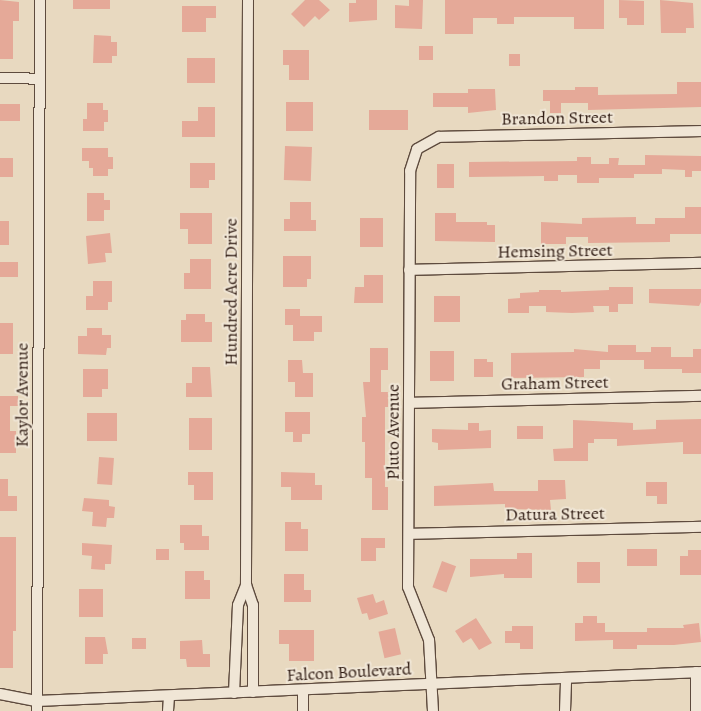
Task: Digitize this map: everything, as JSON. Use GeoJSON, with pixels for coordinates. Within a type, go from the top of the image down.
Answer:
{"type":"FeatureCollection","features":[{"type":"Feature","properties":{"kind":"street","name":"Kaylor Avenue"},"geometry":{"type":"LineString","coordinates":[[37,706],[40,0]]}},
{"type":"Feature","properties":{"kind":"street","name":"Hundred Acre Drive"},"geometry":{"type":"LineString","coordinates":[[248,0],[246,585],[253,605],[253,692]]}},
{"type":"Feature","properties":{"kind":"street"},"geometry":{"type":"LineString","coordinates":[[0,78],[40,79]]}},
{"type":"Feature","properties":{"kind":"street","name":"Brandon Street"},"geometry":{"type":"LineString","coordinates":[[417,150],[439,137],[701,131]]}},
{"type":"Feature","properties":{"kind":"street","name":"Pluto Avenue"},"geometry":{"type":"LineString","coordinates":[[417,150],[410,171],[408,587],[429,640],[433,684],[433,711]]}},
{"type":"Feature","properties":{"kind":"street","name":"Hemsing Street"},"geometry":{"type":"LineString","coordinates":[[409,270],[701,263]]}},
{"type":"Feature","properties":{"kind":"street","name":"Graham Street"},"geometry":{"type":"LineString","coordinates":[[409,403],[701,396]]}},
{"type":"Feature","properties":{"kind":"street","name":"Datura Street"},"geometry":{"type":"LineString","coordinates":[[409,534],[701,527]]}},
{"type":"Feature","properties":{"kind":"street","name":"Hundred Acre Drive"},"geometry":{"type":"LineString","coordinates":[[234,693],[238,605],[246,585]]}},
{"type":"Feature","properties":{"kind":"street"},"geometry":{"type":"LineString","coordinates":[[696,711],[699,672]]}},
{"type":"Feature","properties":{"kind":"street","name":"Falcon Boulevard"},"geometry":{"type":"LineString","coordinates":[[0,694],[37,706],[253,692],[699,672]]}},
{"type":"Feature","properties":{"kind":"street"},"geometry":{"type":"LineString","coordinates":[[565,711],[566,679]]}},
{"type":"Feature","properties":{"kind":"street"},"geometry":{"type":"LineString","coordinates":[[303,690],[303,711]]}},
{"type":"Feature","properties":{"kind":"street"},"geometry":{"type":"LineString","coordinates":[[168,697],[168,711]]}},
{"type":"Feature","properties":{"kind":"building"},"geometry":{"type":"Polygon","coordinates":[[[0,0],[19,2],[19,21],[13,21],[13,59],[0,59],[0,0]]]}},
{"type":"Feature","properties":{"kind":"building"},"geometry":{"type":"Polygon","coordinates":[[[73,0],[110,0],[110,9],[73,9],[73,0]]]}},
{"type":"Feature","properties":{"kind":"building"},"geometry":{"type":"Polygon","coordinates":[[[305,0],[319,0],[330,10],[319,20],[315,16],[304,27],[291,14],[305,0]]]}},
{"type":"Feature","properties":{"kind":"building"},"geometry":{"type":"Polygon","coordinates":[[[356,0],[377,0],[377,20],[349,22],[349,3],[356,3],[356,0]]]}},
{"type":"Feature","properties":{"kind":"building"},"geometry":{"type":"Polygon","coordinates":[[[409,0],[423,0],[422,29],[395,28],[395,5],[409,6],[409,0]]]}},
{"type":"Feature","properties":{"kind":"building"},"geometry":{"type":"Polygon","coordinates":[[[445,0],[604,0],[604,29],[574,29],[574,17],[514,17],[514,24],[497,24],[497,18],[473,18],[473,34],[445,34],[445,0]]]}},
{"type":"Feature","properties":{"kind":"building"},"geometry":{"type":"Polygon","coordinates":[[[619,0],[644,1],[644,25],[627,25],[627,18],[619,18],[619,0]]]}},
{"type":"Feature","properties":{"kind":"building"},"geometry":{"type":"Polygon","coordinates":[[[660,0],[693,3],[694,28],[686,28],[686,33],[661,33],[660,0]]]}},
{"type":"Feature","properties":{"kind":"building"},"geometry":{"type":"Polygon","coordinates":[[[182,6],[216,6],[216,18],[206,18],[206,32],[182,32],[182,6]]]}},
{"type":"Feature","properties":{"kind":"building"},"geometry":{"type":"Polygon","coordinates":[[[94,35],[111,36],[111,42],[117,42],[117,56],[112,56],[112,63],[93,63],[94,35]]]}},
{"type":"Feature","properties":{"kind":"building"},"geometry":{"type":"Polygon","coordinates":[[[419,46],[433,46],[433,60],[419,60],[419,46]]]}},
{"type":"Feature","properties":{"kind":"building"},"geometry":{"type":"Polygon","coordinates":[[[283,50],[309,50],[309,80],[289,80],[289,65],[283,65],[283,50]]]}},
{"type":"Feature","properties":{"kind":"building"},"geometry":{"type":"Polygon","coordinates":[[[509,54],[520,54],[520,66],[509,66],[509,54]]]}},
{"type":"Feature","properties":{"kind":"building"},"geometry":{"type":"Polygon","coordinates":[[[187,58],[215,58],[215,83],[187,83],[187,58]]]}},
{"type":"Feature","properties":{"kind":"building"},"geometry":{"type":"Polygon","coordinates":[[[677,82],[701,82],[701,107],[588,110],[588,103],[561,103],[561,113],[550,113],[550,101],[543,101],[543,90],[575,90],[575,87],[598,87],[598,95],[677,94],[677,82]]]}},
{"type":"Feature","properties":{"kind":"building"},"geometry":{"type":"Polygon","coordinates":[[[468,89],[495,89],[496,110],[468,113],[468,107],[433,107],[433,93],[468,93],[468,89]]]}},
{"type":"Feature","properties":{"kind":"building"},"geometry":{"type":"Polygon","coordinates":[[[286,102],[313,102],[313,131],[286,131],[286,102]]]}},
{"type":"Feature","properties":{"kind":"building"},"geometry":{"type":"Polygon","coordinates":[[[87,103],[103,103],[103,110],[108,110],[108,122],[104,122],[104,131],[83,131],[83,119],[87,119],[87,103]]]}},
{"type":"Feature","properties":{"kind":"building"},"geometry":{"type":"Polygon","coordinates":[[[0,104],[20,104],[20,121],[0,121],[0,104]]]}},
{"type":"Feature","properties":{"kind":"building"},"geometry":{"type":"Polygon","coordinates":[[[198,107],[215,107],[215,137],[182,137],[182,121],[198,121],[198,107]]]}},
{"type":"Feature","properties":{"kind":"building"},"geometry":{"type":"Polygon","coordinates":[[[369,110],[408,110],[408,130],[369,130],[369,110]]]}},
{"type":"Feature","properties":{"kind":"building"},"geometry":{"type":"Polygon","coordinates":[[[285,146],[312,147],[311,181],[284,180],[285,146]]]}},
{"type":"Feature","properties":{"kind":"building"},"geometry":{"type":"Polygon","coordinates":[[[82,148],[108,148],[108,157],[113,157],[113,169],[108,169],[108,176],[93,176],[93,168],[89,168],[89,161],[82,161],[82,148]]]}},
{"type":"Feature","properties":{"kind":"building"},"geometry":{"type":"Polygon","coordinates":[[[645,155],[701,156],[701,171],[692,171],[692,177],[685,177],[685,170],[662,169],[662,174],[634,174],[634,178],[599,178],[599,183],[577,183],[577,175],[558,175],[558,181],[544,181],[544,176],[469,177],[469,162],[577,161],[577,157],[591,157],[591,164],[609,164],[609,158],[619,158],[618,165],[645,165],[645,155]]]}},
{"type":"Feature","properties":{"kind":"building"},"geometry":{"type":"Polygon","coordinates":[[[0,158],[13,158],[13,177],[0,177],[0,158]]]}},
{"type":"Feature","properties":{"kind":"building"},"geometry":{"type":"Polygon","coordinates":[[[190,163],[215,163],[215,180],[209,180],[209,188],[190,188],[190,163]]]}},
{"type":"Feature","properties":{"kind":"building"},"geometry":{"type":"Polygon","coordinates":[[[437,164],[454,164],[454,188],[437,188],[437,164]]]}},
{"type":"Feature","properties":{"kind":"building"},"geometry":{"type":"Polygon","coordinates":[[[87,193],[104,193],[104,200],[110,200],[110,210],[104,210],[104,221],[87,221],[87,193]]]}},
{"type":"Feature","properties":{"kind":"building"},"geometry":{"type":"Polygon","coordinates":[[[290,202],[311,202],[311,220],[316,220],[316,231],[284,231],[284,219],[290,219],[290,202]]]}},
{"type":"Feature","properties":{"kind":"building"},"geometry":{"type":"Polygon","coordinates":[[[685,207],[701,207],[701,234],[670,234],[670,242],[588,243],[588,237],[566,237],[566,244],[541,244],[541,222],[582,224],[582,218],[636,217],[636,224],[655,224],[655,218],[685,218],[685,207]]]}},
{"type":"Feature","properties":{"kind":"building"},"geometry":{"type":"Polygon","coordinates":[[[180,213],[212,213],[212,244],[188,244],[188,229],[180,229],[180,213]]]}},
{"type":"Feature","properties":{"kind":"building"},"geometry":{"type":"Polygon","coordinates":[[[435,213],[456,213],[456,222],[487,222],[487,225],[495,225],[495,242],[435,241],[435,213]]]}},
{"type":"Feature","properties":{"kind":"building"},"geometry":{"type":"Polygon","coordinates":[[[360,218],[383,218],[383,247],[360,247],[360,218]]]}},
{"type":"Feature","properties":{"kind":"building"},"geometry":{"type":"Polygon","coordinates":[[[0,221],[9,221],[9,245],[0,245],[0,221]]]}},
{"type":"Feature","properties":{"kind":"building"},"geometry":{"type":"Polygon","coordinates":[[[110,233],[112,253],[105,253],[106,262],[88,264],[86,236],[110,233]]]}},
{"type":"Feature","properties":{"kind":"building"},"geometry":{"type":"Polygon","coordinates":[[[283,256],[311,256],[311,279],[307,279],[307,287],[283,287],[283,256]]]}},
{"type":"Feature","properties":{"kind":"building"},"geometry":{"type":"Polygon","coordinates":[[[190,259],[211,259],[211,289],[184,289],[184,273],[190,273],[190,259]]]}},
{"type":"Feature","properties":{"kind":"building"},"geometry":{"type":"Polygon","coordinates":[[[0,262],[18,262],[18,277],[0,277],[0,262]]]}},
{"type":"Feature","properties":{"kind":"building"},"geometry":{"type":"Polygon","coordinates":[[[364,275],[383,275],[383,303],[354,303],[355,287],[364,287],[364,275]]]}},
{"type":"Feature","properties":{"kind":"building"},"geometry":{"type":"Polygon","coordinates":[[[93,281],[112,281],[112,302],[108,302],[108,310],[86,310],[86,296],[93,296],[93,281]]]}},
{"type":"Feature","properties":{"kind":"building"},"geometry":{"type":"Polygon","coordinates":[[[609,287],[633,287],[633,304],[618,304],[618,312],[609,312],[609,306],[593,306],[594,312],[572,313],[546,312],[546,306],[529,306],[529,313],[508,313],[508,299],[520,298],[520,293],[539,292],[539,290],[561,290],[561,292],[609,290],[609,287]]]}},
{"type":"Feature","properties":{"kind":"building"},"geometry":{"type":"Polygon","coordinates":[[[649,289],[701,289],[701,302],[699,306],[649,303],[649,289]]]}},
{"type":"Feature","properties":{"kind":"building"},"geometry":{"type":"Polygon","coordinates":[[[434,296],[460,296],[460,322],[434,322],[434,296]]]}},
{"type":"Feature","properties":{"kind":"building"},"geometry":{"type":"Polygon","coordinates":[[[285,309],[300,309],[300,316],[322,316],[322,332],[314,332],[314,341],[293,341],[293,325],[285,325],[285,309]]]}},
{"type":"Feature","properties":{"kind":"building"},"geometry":{"type":"Polygon","coordinates":[[[186,314],[205,314],[205,322],[212,322],[212,342],[181,342],[181,320],[186,320],[186,314]]]}},
{"type":"Feature","properties":{"kind":"building"},"geometry":{"type":"Polygon","coordinates":[[[0,323],[13,323],[13,354],[0,354],[0,323]]]}},
{"type":"Feature","properties":{"kind":"building"},"geometry":{"type":"Polygon","coordinates":[[[87,328],[102,328],[102,335],[111,335],[111,348],[107,348],[106,355],[78,354],[78,336],[87,336],[87,328]]]}},
{"type":"Feature","properties":{"kind":"building"},"geometry":{"type":"Polygon","coordinates":[[[608,345],[636,345],[636,352],[651,352],[651,347],[671,347],[671,357],[693,357],[693,349],[701,349],[701,373],[682,373],[682,369],[644,369],[644,360],[600,360],[600,369],[584,369],[584,377],[511,378],[511,353],[574,352],[574,349],[608,352],[608,345]]]}},
{"type":"Feature","properties":{"kind":"building"},"geometry":{"type":"Polygon","coordinates":[[[370,348],[388,348],[388,370],[381,370],[381,392],[388,392],[388,407],[385,407],[385,487],[388,487],[388,510],[372,510],[372,478],[365,478],[365,442],[362,442],[362,417],[366,417],[363,382],[370,382],[370,348]]]}},
{"type":"Feature","properties":{"kind":"building"},"geometry":{"type":"Polygon","coordinates":[[[430,351],[454,351],[454,381],[430,381],[430,351]]]}},
{"type":"Feature","properties":{"kind":"building"},"geometry":{"type":"Polygon","coordinates":[[[474,359],[487,359],[487,362],[493,362],[493,377],[474,377],[474,359]]]}},
{"type":"Feature","properties":{"kind":"building"},"geometry":{"type":"Polygon","coordinates":[[[288,360],[302,360],[303,373],[313,373],[313,397],[295,397],[295,382],[288,382],[288,360]]]}},
{"type":"Feature","properties":{"kind":"building"},"geometry":{"type":"Polygon","coordinates":[[[192,367],[210,367],[212,397],[186,397],[186,383],[192,383],[192,367]]]}},
{"type":"Feature","properties":{"kind":"building"},"geometry":{"type":"Polygon","coordinates":[[[83,369],[108,369],[108,389],[102,389],[102,397],[83,397],[83,369]]]}},
{"type":"Feature","properties":{"kind":"building"},"geometry":{"type":"Polygon","coordinates":[[[0,396],[18,396],[18,406],[10,406],[10,431],[16,431],[16,453],[0,453],[0,396]]]}},
{"type":"Feature","properties":{"kind":"building"},"geometry":{"type":"Polygon","coordinates":[[[285,412],[310,412],[310,434],[302,434],[302,442],[293,442],[293,432],[285,432],[285,412]]]}},
{"type":"Feature","properties":{"kind":"building"},"geometry":{"type":"Polygon","coordinates":[[[87,413],[117,413],[117,441],[87,441],[87,413]]]}},
{"type":"Feature","properties":{"kind":"building"},"geometry":{"type":"Polygon","coordinates":[[[189,418],[212,418],[212,450],[189,450],[189,418]]]}},
{"type":"Feature","properties":{"kind":"building"},"geometry":{"type":"Polygon","coordinates":[[[701,419],[701,454],[683,454],[683,442],[617,446],[617,439],[594,439],[594,443],[588,443],[588,461],[554,461],[553,449],[573,448],[573,420],[633,423],[633,430],[656,429],[656,420],[701,419]]]}},
{"type":"Feature","properties":{"kind":"building"},"geometry":{"type":"Polygon","coordinates":[[[468,423],[479,423],[479,431],[491,430],[491,448],[438,450],[438,443],[432,442],[432,429],[468,430],[468,423]]]}},
{"type":"Feature","properties":{"kind":"building"},"geometry":{"type":"Polygon","coordinates":[[[517,426],[543,426],[543,439],[517,439],[517,426]]]}},
{"type":"Feature","properties":{"kind":"building"},"geometry":{"type":"Polygon","coordinates":[[[99,457],[114,458],[112,485],[97,484],[99,457]]]}},
{"type":"Feature","properties":{"kind":"building"},"geometry":{"type":"Polygon","coordinates":[[[188,472],[213,472],[213,500],[194,500],[194,485],[188,485],[188,472]]]}},
{"type":"Feature","properties":{"kind":"building"},"geometry":{"type":"Polygon","coordinates":[[[281,472],[315,473],[315,485],[322,485],[322,500],[291,500],[291,487],[281,487],[281,472]]]}},
{"type":"Feature","properties":{"kind":"building"},"geometry":{"type":"Polygon","coordinates":[[[0,479],[8,479],[8,496],[17,496],[17,511],[0,511],[0,479]]]}},
{"type":"Feature","properties":{"kind":"building"},"geometry":{"type":"Polygon","coordinates":[[[538,480],[565,480],[566,499],[550,500],[551,510],[505,509],[505,504],[434,506],[434,486],[493,483],[494,491],[538,491],[538,480]]]}},
{"type":"Feature","properties":{"kind":"building"},"geometry":{"type":"Polygon","coordinates":[[[646,482],[667,482],[667,504],[657,504],[657,496],[646,496],[646,482]]]}},
{"type":"Feature","properties":{"kind":"building"},"geometry":{"type":"Polygon","coordinates":[[[84,498],[109,500],[109,506],[115,507],[114,518],[107,518],[106,527],[92,526],[93,512],[82,511],[84,498]]]}},
{"type":"Feature","properties":{"kind":"building"},"geometry":{"type":"Polygon","coordinates":[[[285,522],[301,522],[301,529],[308,529],[308,551],[285,551],[285,522]]]}},
{"type":"Feature","properties":{"kind":"building"},"geometry":{"type":"Polygon","coordinates":[[[180,525],[202,525],[202,536],[209,536],[209,550],[184,550],[184,543],[180,543],[180,525]]]}},
{"type":"Feature","properties":{"kind":"building"},"geometry":{"type":"Polygon","coordinates":[[[0,537],[16,537],[16,631],[13,631],[13,668],[0,668],[0,537]]]}},
{"type":"Feature","properties":{"kind":"building"},"geometry":{"type":"Polygon","coordinates":[[[361,538],[385,538],[385,548],[376,548],[376,561],[361,561],[361,538]]]}},
{"type":"Feature","properties":{"kind":"building"},"geometry":{"type":"Polygon","coordinates":[[[82,543],[112,545],[111,564],[105,564],[105,570],[91,569],[92,556],[82,555],[82,543]]]}},
{"type":"Feature","properties":{"kind":"building"},"geometry":{"type":"Polygon","coordinates":[[[156,549],[169,549],[169,560],[156,560],[156,549]]]}},
{"type":"Feature","properties":{"kind":"building"},"geometry":{"type":"Polygon","coordinates":[[[627,549],[657,549],[657,566],[627,566],[627,549]]]}},
{"type":"Feature","properties":{"kind":"building"},"geometry":{"type":"Polygon","coordinates":[[[688,550],[701,550],[701,575],[680,575],[680,556],[688,556],[688,550]]]}},
{"type":"Feature","properties":{"kind":"building"},"geometry":{"type":"Polygon","coordinates":[[[517,553],[532,553],[532,578],[504,578],[504,574],[470,577],[470,559],[517,559],[517,553]]]}},
{"type":"Feature","properties":{"kind":"building"},"geometry":{"type":"Polygon","coordinates":[[[442,561],[456,566],[447,592],[432,587],[442,561]]]}},
{"type":"Feature","properties":{"kind":"building"},"geometry":{"type":"Polygon","coordinates":[[[577,562],[600,562],[600,583],[577,583],[577,562]]]}},
{"type":"Feature","properties":{"kind":"building"},"geometry":{"type":"Polygon","coordinates":[[[185,571],[204,571],[204,580],[210,580],[210,599],[185,599],[185,571]]]}},
{"type":"Feature","properties":{"kind":"building"},"geometry":{"type":"Polygon","coordinates":[[[284,574],[304,574],[304,590],[311,590],[311,602],[284,602],[284,574]]]}},
{"type":"Feature","properties":{"kind":"building"},"geometry":{"type":"Polygon","coordinates":[[[79,589],[103,589],[103,617],[79,617],[79,589]]]}},
{"type":"Feature","properties":{"kind":"building"},"geometry":{"type":"Polygon","coordinates":[[[373,594],[376,603],[384,600],[388,614],[369,620],[367,613],[362,614],[357,598],[373,594]]]}},
{"type":"Feature","properties":{"kind":"building"},"geometry":{"type":"Polygon","coordinates":[[[583,616],[597,616],[597,623],[605,623],[605,632],[647,632],[647,628],[684,628],[683,625],[699,623],[701,642],[674,645],[637,645],[637,649],[613,649],[613,640],[575,641],[575,623],[583,623],[583,616]]]}},
{"type":"Feature","properties":{"kind":"building"},"geometry":{"type":"Polygon","coordinates":[[[476,618],[492,643],[479,650],[471,638],[463,643],[455,631],[476,618]]]}},
{"type":"Feature","properties":{"kind":"building"},"geometry":{"type":"Polygon","coordinates":[[[512,626],[533,626],[533,649],[520,649],[520,643],[505,643],[505,631],[512,631],[512,626]]]}},
{"type":"Feature","properties":{"kind":"building"},"geometry":{"type":"Polygon","coordinates":[[[395,628],[401,654],[385,658],[378,632],[395,628]]]}},
{"type":"Feature","properties":{"kind":"building"},"geometry":{"type":"Polygon","coordinates":[[[279,630],[314,630],[314,661],[289,661],[289,644],[279,644],[279,630]]]}},
{"type":"Feature","properties":{"kind":"building"},"geometry":{"type":"Polygon","coordinates":[[[85,637],[105,637],[108,654],[103,654],[103,664],[85,664],[85,637]]]}},
{"type":"Feature","properties":{"kind":"building"},"geometry":{"type":"Polygon","coordinates":[[[132,638],[146,638],[146,649],[132,649],[132,638]]]}},
{"type":"Feature","properties":{"kind":"building"},"geometry":{"type":"Polygon","coordinates":[[[202,640],[203,654],[210,654],[210,667],[187,667],[186,659],[180,659],[180,641],[202,640]]]}}]}
